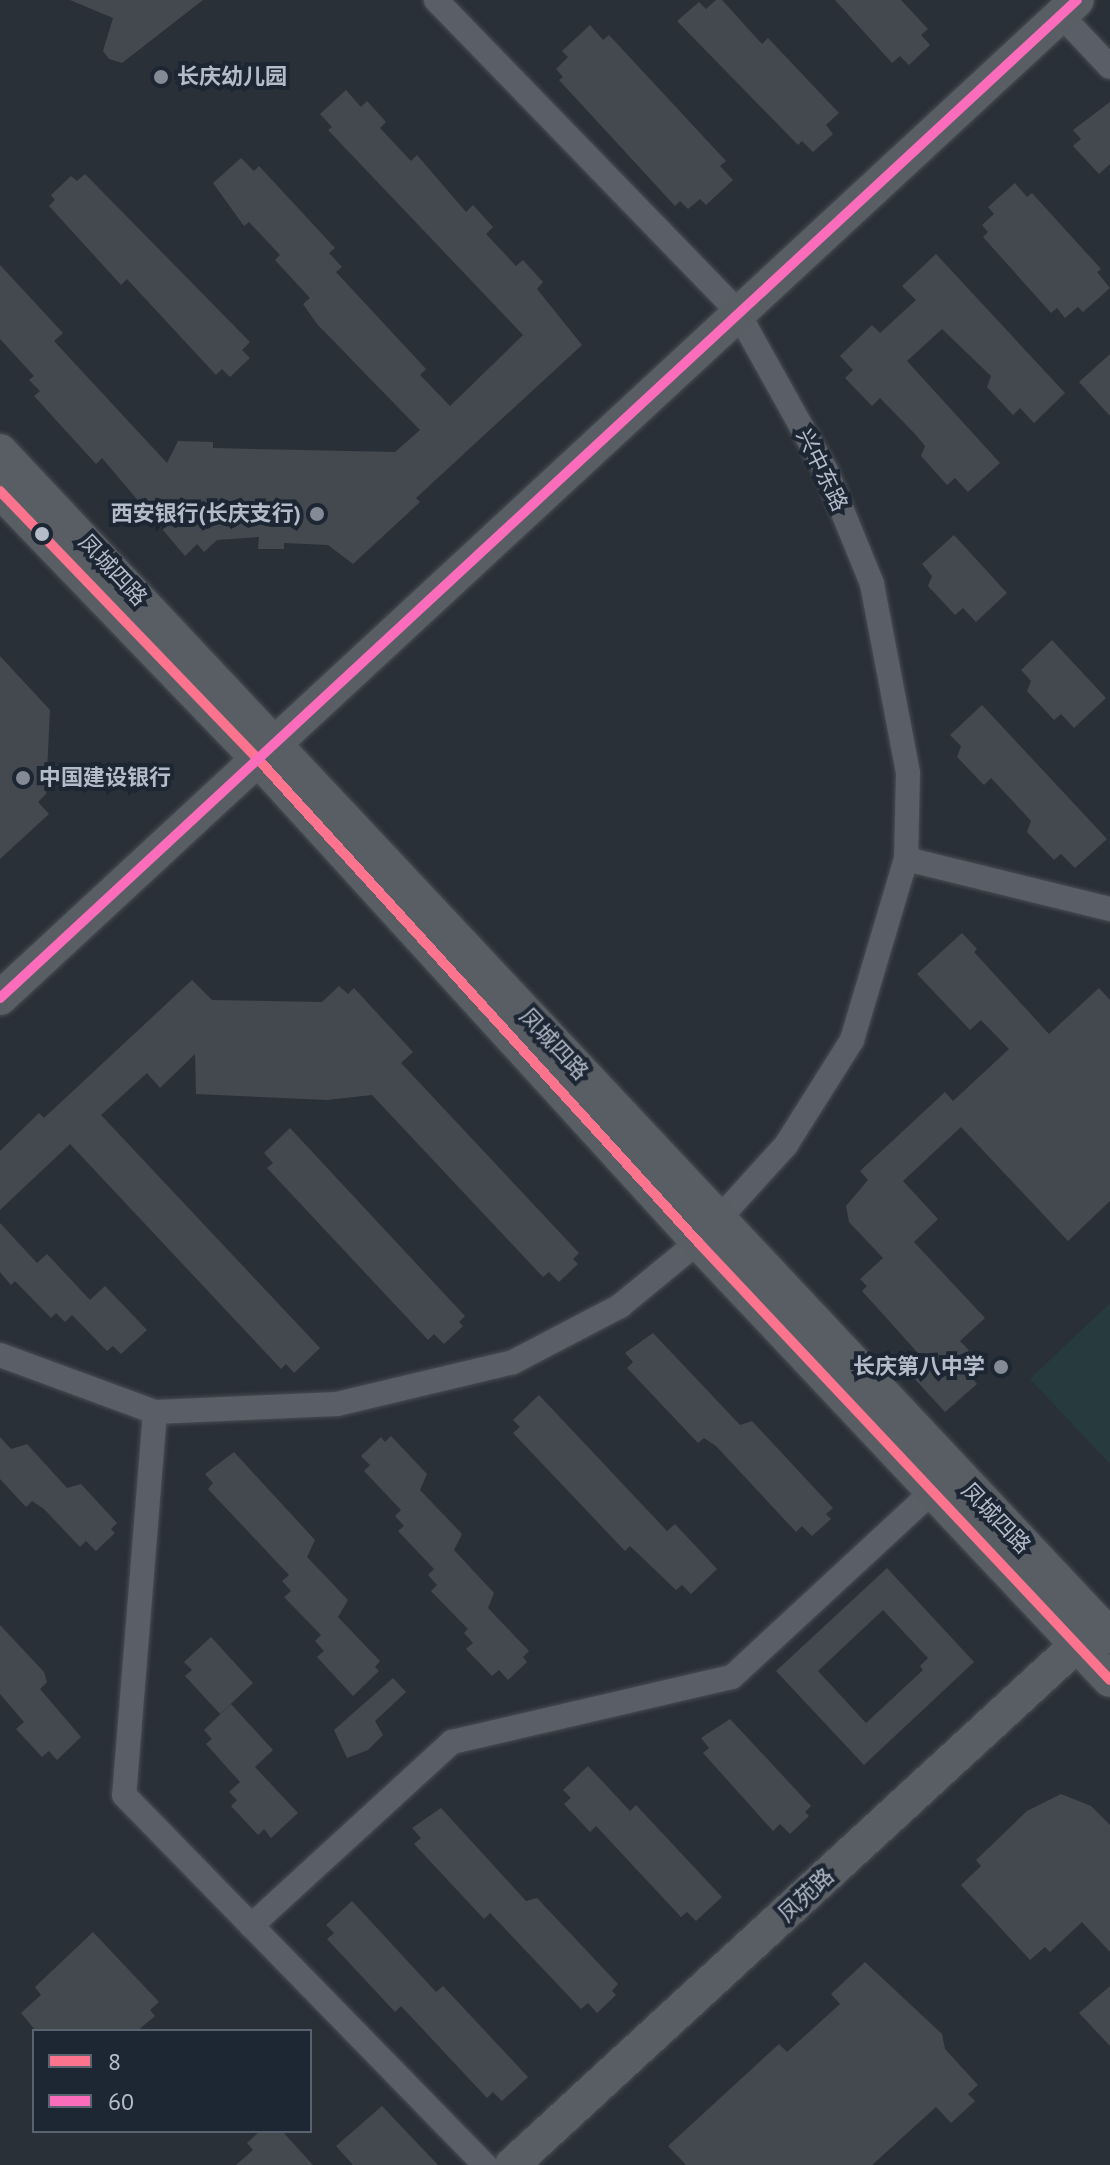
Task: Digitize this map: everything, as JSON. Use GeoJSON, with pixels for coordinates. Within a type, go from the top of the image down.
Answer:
{"type":"FeatureCollection","features":[{"type":"Feature","properties":{"kind":"street","name":"兴中东路"},"geometry":{"type":"LineString","coordinates":[[155,1412],[337,1404],[513,1362],[620,1306],[708,1232],[786,1145],[852,1040],[906,859],[908,773],[872,584],[826,471],[737,311],[436,0]]}},
{"type":"Feature","properties":{"kind":"street"},"geometry":{"type":"LineString","coordinates":[[0,998],[737,311],[1069,8],[1110,67]]}},
{"type":"Feature","properties":{"kind":"street","name":"凤城四路"},"geometry":{"type":"LineString","coordinates":[[0,451],[266,750],[708,1232],[1095,1635],[1110,1680]]}},
{"type":"Feature","properties":{"kind":"street","name":"凤城四路"},"geometry":{"type":"LineString","coordinates":[[0,491],[266,750]]}},
{"type":"Feature","properties":{"kind":"street"},"geometry":{"type":"LineString","coordinates":[[906,859],[1110,909]]}},
{"type":"Feature","properties":{"kind":"street","name":"凤城四路"},"geometry":{"type":"LineString","coordinates":[[708,1232],[931,1493],[1095,1635]]}},
{"type":"Feature","properties":{"kind":"street"},"geometry":{"type":"LineString","coordinates":[[0,1355],[155,1412],[124,1795],[485,2165]]}},
{"type":"Feature","properties":{"kind":"street"},"geometry":{"type":"LineString","coordinates":[[251,1926],[452,1742],[732,1677],[931,1493]]}},
{"type":"Feature","properties":{"kind":"street","name":"凤苑路"},"geometry":{"type":"LineString","coordinates":[[512,2165],[1095,1635]]}},
{"type":"Feature","properties":{"kind":"green space"},"geometry":{"type":"Polygon","coordinates":[[[1110,1303],[1110,1464],[1030,1379],[1110,1303]]]}},
{"type":"Feature","properties":{"kind":"building"},"geometry":{"type":"Polygon","coordinates":[[[70,0],[203,0],[122,63],[109,59],[103,51],[113,18],[70,0]]]}},
{"type":"Feature","properties":{"kind":"building"},"geometry":{"type":"Polygon","coordinates":[[[716,0],[722,0],[762,44],[768,38],[839,113],[826,125],[833,134],[813,152],[802,141],[798,145],[677,21],[699,2],[706,9],[716,0]]]}},
{"type":"Feature","properties":{"kind":"building"},"geometry":{"type":"Polygon","coordinates":[[[835,0],[901,0],[928,29],[921,35],[930,45],[909,65],[900,56],[892,63],[835,0]]]}},
{"type":"Feature","properties":{"kind":"building"},"geometry":{"type":"Polygon","coordinates":[[[590,25],[603,40],[609,35],[726,161],[720,166],[733,180],[706,205],[700,199],[688,209],[680,201],[675,206],[559,80],[563,77],[556,69],[568,57],[562,51],[590,25]]]}},
{"type":"Feature","properties":{"kind":"building"},"geometry":{"type":"Polygon","coordinates":[[[346,90],[361,107],[367,101],[386,122],[380,128],[411,161],[417,155],[466,212],[473,205],[493,227],[486,234],[516,266],[523,260],[543,282],[537,289],[582,345],[416,498],[420,502],[353,564],[328,545],[284,543],[284,549],[258,549],[259,537],[217,540],[204,552],[197,544],[185,556],[102,458],[96,464],[34,396],[40,391],[29,380],[34,376],[0,339],[0,265],[63,333],[54,341],[167,463],[178,441],[213,442],[213,448],[395,452],[420,430],[317,324],[303,304],[310,298],[275,260],[280,255],[249,222],[244,226],[213,183],[241,158],[254,171],[259,166],[335,248],[329,253],[342,267],[336,272],[426,369],[420,375],[450,406],[523,335],[328,130],[332,127],[320,114],[346,90]]]}},
{"type":"Feature","properties":{"kind":"building"},"geometry":{"type":"Polygon","coordinates":[[[1110,102],[1110,164],[1099,174],[1073,146],[1081,139],[1073,130],[1110,102]]]}},
{"type":"Feature","properties":{"kind":"building"},"geometry":{"type":"Polygon","coordinates":[[[85,174],[250,342],[242,350],[250,358],[230,377],[222,369],[216,375],[127,279],[121,285],[49,206],[55,200],[51,195],[71,176],[77,181],[85,174]]]}},
{"type":"Feature","properties":{"kind":"building"},"geometry":{"type":"Polygon","coordinates":[[[1015,183],[1027,197],[1032,193],[1101,269],[1097,272],[1110,288],[1083,312],[1078,307],[1065,318],[1057,308],[1051,313],[983,237],[988,232],[982,225],[994,214],[988,207],[1015,183]]]}},
{"type":"Feature","properties":{"kind":"building"},"geometry":{"type":"Polygon","coordinates":[[[936,254],[1065,393],[1034,423],[1020,408],[1013,415],[987,387],[991,376],[942,329],[907,361],[1000,463],[968,492],[955,478],[947,485],[921,456],[925,446],[915,434],[880,398],[872,406],[845,378],[853,370],[840,356],[872,325],[880,333],[916,300],[902,286],[936,254]]]}},
{"type":"Feature","properties":{"kind":"building"},"geometry":{"type":"Polygon","coordinates":[[[1110,354],[1110,416],[1079,382],[1110,354]]]}},
{"type":"Feature","properties":{"kind":"building"},"geometry":{"type":"Polygon","coordinates":[[[954,535],[1007,593],[976,622],[963,608],[955,615],[928,586],[932,576],[922,564],[954,535]]]}},
{"type":"Feature","properties":{"kind":"building"},"geometry":{"type":"Polygon","coordinates":[[[1052,640],[1106,698],[1074,728],[1061,714],[1054,720],[1027,691],[1031,681],[1021,670],[1052,640]]]}},
{"type":"Feature","properties":{"kind":"building"},"geometry":{"type":"Polygon","coordinates":[[[0,656],[50,710],[46,794],[38,802],[49,814],[0,859],[0,656]]]}},
{"type":"Feature","properties":{"kind":"building"},"geometry":{"type":"Polygon","coordinates":[[[982,705],[1107,839],[1075,868],[1061,854],[1054,860],[1027,832],[1031,821],[991,778],[984,785],[957,757],[961,746],[950,735],[982,705]]]}},
{"type":"Feature","properties":{"kind":"building"},"geometry":{"type":"Polygon","coordinates":[[[962,933],[977,949],[974,952],[1049,1034],[1099,988],[1110,1000],[1110,1201],[1068,1241],[961,1127],[903,1181],[938,1219],[914,1242],[985,1318],[960,1341],[984,1366],[972,1378],[977,1384],[945,1412],[911,1375],[926,1362],[862,1291],[867,1286],[860,1279],[883,1258],[849,1222],[846,1206],[868,1180],[860,1171],[945,1092],[953,1101],[1009,1049],[981,1020],[970,1030],[917,974],[962,933]]]}},
{"type":"Feature","properties":{"kind":"building"},"geometry":{"type":"Polygon","coordinates":[[[192,980],[212,1000],[322,1002],[339,986],[348,994],[354,988],[413,1052],[401,1063],[579,1253],[573,1259],[578,1264],[559,1282],[549,1272],[543,1277],[372,1095],[327,1100],[196,1094],[195,1054],[160,1088],[147,1073],[101,1115],[320,1348],[294,1373],[286,1364],[281,1369],[70,1144],[0,1210],[0,1151],[39,1113],[44,1118],[192,980]]]}},
{"type":"Feature","properties":{"kind":"building"},"geometry":{"type":"Polygon","coordinates":[[[290,1128],[465,1316],[459,1322],[463,1326],[444,1344],[434,1334],[428,1340],[267,1168],[273,1163],[264,1153],[290,1128]]]}},
{"type":"Feature","properties":{"kind":"building"},"geometry":{"type":"Polygon","coordinates":[[[0,1223],[37,1263],[47,1254],[90,1300],[105,1286],[147,1330],[121,1354],[113,1346],[107,1351],[72,1315],[65,1322],[56,1313],[51,1318],[15,1281],[11,1285],[0,1272],[0,1223]]]}},
{"type":"Feature","properties":{"kind":"building"},"geometry":{"type":"Polygon","coordinates":[[[653,1333],[740,1425],[752,1421],[833,1508],[826,1514],[831,1519],[812,1536],[802,1526],[796,1532],[716,1446],[704,1438],[698,1443],[627,1368],[633,1362],[625,1353],[653,1333]]]}},
{"type":"Feature","properties":{"kind":"building"},"geometry":{"type":"Polygon","coordinates":[[[539,1395],[667,1531],[675,1524],[717,1569],[691,1594],[682,1585],[676,1590],[630,1546],[625,1551],[513,1433],[520,1427],[513,1420],[539,1395]]]}},
{"type":"Feature","properties":{"kind":"building"},"geometry":{"type":"Polygon","coordinates":[[[391,1436],[427,1474],[420,1490],[462,1534],[454,1550],[494,1593],[488,1608],[529,1651],[523,1657],[527,1662],[508,1680],[499,1670],[492,1676],[466,1649],[473,1643],[464,1633],[468,1629],[431,1591],[437,1585],[428,1575],[434,1569],[398,1531],[404,1526],[395,1516],[401,1510],[364,1471],[370,1465],[361,1456],[381,1437],[385,1442],[391,1436]]]}},
{"type":"Feature","properties":{"kind":"building"},"geometry":{"type":"Polygon","coordinates":[[[0,1437],[11,1449],[27,1444],[67,1488],[81,1484],[117,1523],[111,1529],[115,1533],[96,1551],[86,1541],[80,1547],[44,1509],[32,1501],[26,1507],[0,1479],[0,1437]]]}},
{"type":"Feature","properties":{"kind":"building"},"geometry":{"type":"Polygon","coordinates":[[[234,1452],[315,1540],[307,1557],[348,1600],[338,1617],[380,1661],[375,1667],[379,1671],[353,1696],[317,1657],[324,1651],[315,1641],[321,1635],[284,1597],[291,1591],[282,1581],[289,1575],[208,1489],[213,1483],[205,1474],[234,1452]]]}},
{"type":"Feature","properties":{"kind":"building"},"geometry":{"type":"Polygon","coordinates":[[[887,1568],[974,1662],[864,1765],[776,1671],[887,1568]],[[883,1610],[818,1671],[866,1723],[923,1670],[920,1666],[928,1658],[883,1610]]]}},
{"type":"Feature","properties":{"kind":"building"},"geometry":{"type":"Polygon","coordinates":[[[0,1625],[44,1672],[47,1682],[40,1689],[81,1737],[57,1760],[49,1751],[42,1757],[16,1729],[24,1722],[0,1694],[0,1625]]]}},
{"type":"Feature","properties":{"kind":"building"},"geometry":{"type":"Polygon","coordinates":[[[211,1637],[253,1683],[220,1714],[185,1676],[192,1670],[184,1662],[211,1637]]]}},
{"type":"Feature","properties":{"kind":"building"},"geometry":{"type":"Polygon","coordinates":[[[393,1678],[406,1692],[375,1721],[383,1735],[368,1750],[347,1758],[334,1730],[393,1678]]]}},
{"type":"Feature","properties":{"kind":"building"},"geometry":{"type":"Polygon","coordinates":[[[231,1704],[273,1750],[255,1767],[298,1813],[271,1838],[264,1829],[258,1835],[231,1806],[237,1800],[229,1792],[240,1782],[206,1744],[212,1739],[204,1730],[231,1704]]]}},
{"type":"Feature","properties":{"kind":"building"},"geometry":{"type":"Polygon","coordinates":[[[730,1719],[811,1806],[805,1812],[809,1816],[790,1834],[780,1824],[773,1831],[703,1753],[709,1748],[701,1738],[730,1719]]]}},
{"type":"Feature","properties":{"kind":"building"},"geometry":{"type":"Polygon","coordinates":[[[588,1766],[630,1811],[636,1805],[722,1897],[696,1921],[687,1912],[681,1917],[596,1826],[590,1832],[564,1804],[571,1798],[563,1790],[588,1766]]]}},
{"type":"Feature","properties":{"kind":"building"},"geometry":{"type":"Polygon","coordinates":[[[1061,1794],[1091,1806],[1110,1825],[1110,1952],[1082,1922],[1050,1952],[1045,1947],[1030,1960],[961,1885],[981,1866],[976,1860],[1027,1811],[1061,1794]]]}},
{"type":"Feature","properties":{"kind":"building"},"geometry":{"type":"Polygon","coordinates":[[[441,1808],[526,1901],[537,1898],[618,1984],[612,1991],[616,1995],[597,2013],[588,2003],[581,2009],[490,1913],[484,1919],[414,1844],[421,1838],[412,1828],[441,1808]]]}},
{"type":"Feature","properties":{"kind":"building"},"geometry":{"type":"Polygon","coordinates":[[[352,1901],[436,1992],[443,1986],[528,2077],[502,2101],[493,2092],[487,2098],[401,2006],[395,2012],[327,1939],[334,1933],[326,1925],[352,1901]]]}},
{"type":"Feature","properties":{"kind":"building"},"geometry":{"type":"Polygon","coordinates":[[[93,1932],[159,2002],[150,2010],[155,2016],[139,2029],[34,2029],[21,2013],[41,1995],[35,1987],[93,1932]]]}},
{"type":"Feature","properties":{"kind":"building"},"geometry":{"type":"Polygon","coordinates":[[[865,1962],[942,2034],[945,2049],[978,2085],[968,2094],[975,2101],[951,2123],[936,2107],[872,2165],[686,2165],[668,2146],[779,2044],[787,2052],[840,2004],[831,1994],[865,1962]]]}},
{"type":"Feature","properties":{"kind":"building"},"geometry":{"type":"Polygon","coordinates":[[[1110,1986],[1110,2046],[1079,2013],[1110,1986]]]}},
{"type":"Feature","properties":{"kind":"building"},"geometry":{"type":"Polygon","coordinates":[[[382,2106],[438,2165],[353,2165],[336,2146],[382,2106]]]}},
{"type":"Feature","properties":{"kind":"building"},"geometry":{"type":"Polygon","coordinates":[[[258,2133],[284,2133],[313,2165],[236,2165],[253,2150],[247,2143],[258,2133]]]}},
{"type":"Feature","properties":{"kind":"transit line","name":"60"},"geometry":{"type":"LineString","coordinates":[[0,998],[1077,0]]}},
{"type":"Feature","properties":{"kind":"transit line","name":"8"},"geometry":{"type":"LineString","coordinates":[[0,491],[257,758],[698,1242],[1110,1680]]}},
{"type":"Feature","properties":{"kind":"place","name":"长庆幼儿园"},"geometry":{"type":"Point","coordinates":[161,77]}},
{"type":"Feature","properties":{"kind":"place","name":"西安银行(长庆支行)"},"geometry":{"type":"Point","coordinates":[317,514]}},
{"type":"Feature","properties":{"kind":"place","name":"中国建设银行"},"geometry":{"type":"Point","coordinates":[23,778]}},
{"type":"Feature","properties":{"kind":"place","name":"长庆第八中学"},"geometry":{"type":"Point","coordinates":[1001,1367]}}]}
